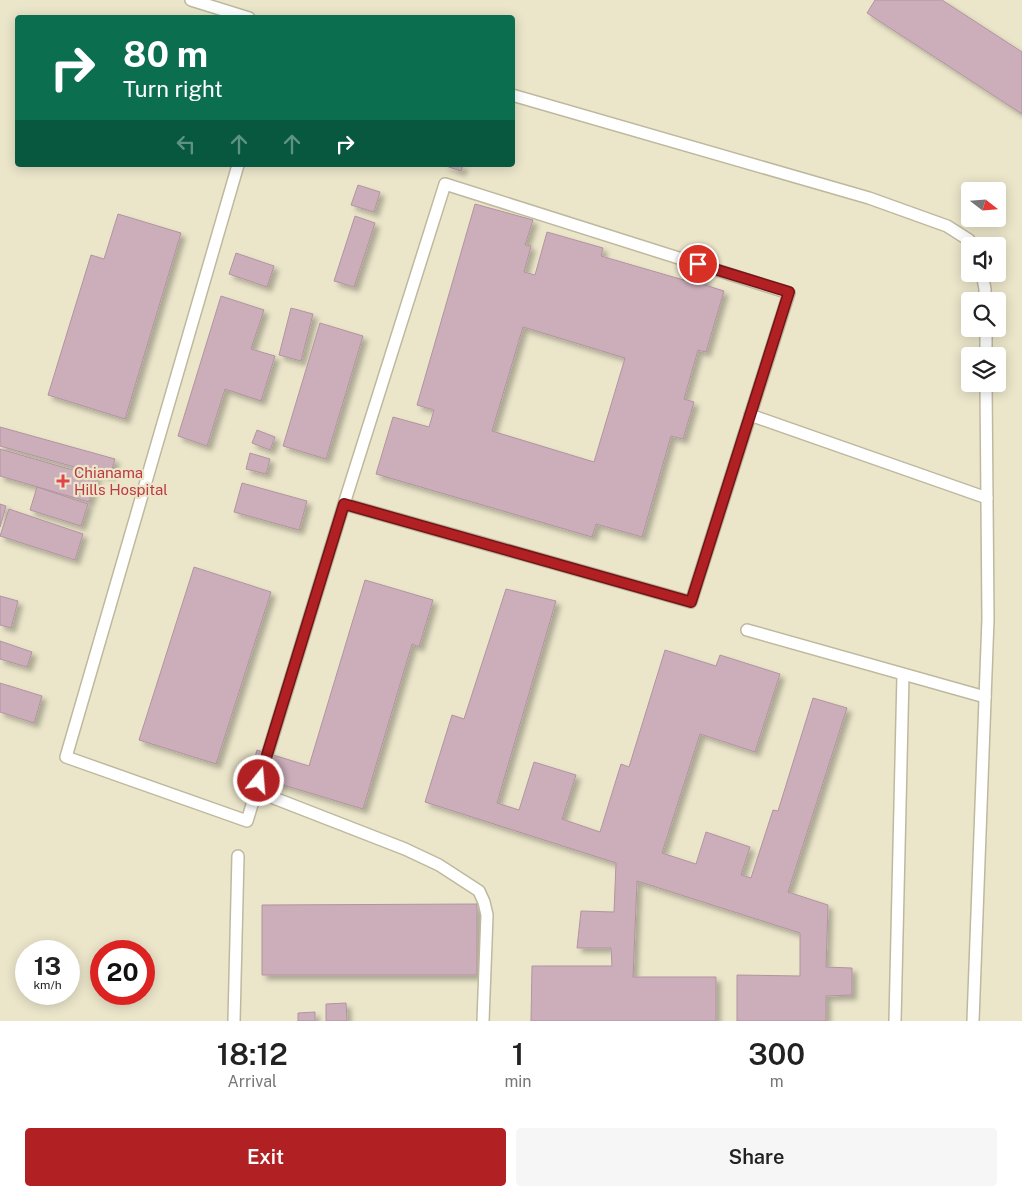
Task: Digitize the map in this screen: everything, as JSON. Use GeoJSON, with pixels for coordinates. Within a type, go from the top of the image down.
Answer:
{"type":"FeatureCollection","features":[{"type":"Feature","properties":{"kind":"lane"},"geometry":{"type":"LineString","coordinates":[[190,0],[239,15]]}},
{"type":"Feature","properties":{"kind":"lane"},"geometry":{"type":"LineString","coordinates":[[515,96],[869,198],[947,226],[964,237]]}},
{"type":"Feature","properties":{"kind":"lane"},"geometry":{"type":"LineString","coordinates":[[237,167],[66,757],[248,821],[344,504],[445,184],[789,292],[691,602],[344,504]]}},
{"type":"Feature","properties":{"kind":"lane"},"geometry":{"type":"LineString","coordinates":[[974,1021],[988,619],[986,392]]}},
{"type":"Feature","properties":{"kind":"lane"},"geometry":{"type":"LineString","coordinates":[[750,415],[987,498]]}},
{"type":"Feature","properties":{"kind":"lane"},"geometry":{"type":"LineString","coordinates":[[747,630],[985,697]]}},
{"type":"Feature","properties":{"kind":"lane"},"geometry":{"type":"LineString","coordinates":[[895,1021],[903,675]]}},
{"type":"Feature","properties":{"kind":"lane"},"geometry":{"type":"LineString","coordinates":[[256,791],[414,853],[439,865],[479,890],[487,915],[483,1021]]}},
{"type":"Feature","properties":{"kind":"lane"},"geometry":{"type":"LineString","coordinates":[[234,1021],[238,856]]}},
{"type":"Feature","properties":{"kind":"building"},"geometry":{"type":"Polygon","coordinates":[[[875,0],[942,0],[1022,52],[1022,114],[867,13],[875,0]]]}},
{"type":"Feature","properties":{"kind":"building"},"geometry":{"type":"Polygon","coordinates":[[[449,167],[462,167],[461,171],[449,167]]]}},
{"type":"Feature","properties":{"kind":"building"},"geometry":{"type":"Polygon","coordinates":[[[358,185],[380,192],[374,212],[351,205],[358,185]]]}},
{"type":"Feature","properties":{"kind":"building"},"geometry":{"type":"Polygon","coordinates":[[[475,204],[533,220],[525,245],[531,246],[524,272],[535,275],[547,232],[603,248],[601,256],[687,281],[689,274],[706,279],[705,285],[724,291],[706,352],[698,350],[684,399],[694,402],[683,439],[671,436],[642,537],[596,524],[592,537],[376,474],[393,417],[429,427],[434,410],[417,405],[475,204]],[[523,327],[492,431],[594,462],[625,358],[523,327]]]}},
{"type":"Feature","properties":{"kind":"building"},"geometry":{"type":"Polygon","coordinates":[[[118,214],[181,233],[125,419],[48,395],[91,255],[104,259],[118,214]]]}},
{"type":"Feature","properties":{"kind":"building"},"geometry":{"type":"Polygon","coordinates":[[[355,216],[375,223],[354,287],[334,281],[355,216]]]}},
{"type":"Feature","properties":{"kind":"building"},"geometry":{"type":"Polygon","coordinates":[[[236,253],[274,266],[267,287],[229,274],[236,253]]]}},
{"type":"Feature","properties":{"kind":"building"},"geometry":{"type":"Polygon","coordinates":[[[221,296],[264,310],[251,349],[275,356],[261,401],[225,389],[207,446],[178,436],[221,296]]]}},
{"type":"Feature","properties":{"kind":"building"},"geometry":{"type":"Polygon","coordinates":[[[291,308],[313,314],[301,361],[279,355],[291,308]]]}},
{"type":"Feature","properties":{"kind":"building"},"geometry":{"type":"Polygon","coordinates":[[[320,323],[363,336],[326,459],[283,446],[320,323]]]}},
{"type":"Feature","properties":{"kind":"building"},"geometry":{"type":"Polygon","coordinates":[[[0,427],[115,459],[110,476],[0,446],[0,427]]]}},
{"type":"Feature","properties":{"kind":"building"},"geometry":{"type":"Polygon","coordinates":[[[257,430],[275,437],[270,450],[252,443],[257,430]]]}},
{"type":"Feature","properties":{"kind":"building"},"geometry":{"type":"Polygon","coordinates":[[[0,449],[97,477],[89,502],[0,476],[0,449]]]}},
{"type":"Feature","properties":{"kind":"building"},"geometry":{"type":"Polygon","coordinates":[[[250,453],[270,459],[266,474],[246,469],[250,453]]]}},
{"type":"Feature","properties":{"kind":"building"},"geometry":{"type":"Polygon","coordinates":[[[242,483],[307,501],[299,530],[234,512],[242,483]]]}},
{"type":"Feature","properties":{"kind":"building"},"geometry":{"type":"Polygon","coordinates":[[[37,487],[88,504],[81,526],[30,510],[37,487]]]}},
{"type":"Feature","properties":{"kind":"building"},"geometry":{"type":"Polygon","coordinates":[[[0,504],[6,506],[0,527],[0,504]]]}},
{"type":"Feature","properties":{"kind":"building"},"geometry":{"type":"Polygon","coordinates":[[[9,509],[83,534],[75,560],[0,536],[9,509]]]}},
{"type":"Feature","properties":{"kind":"building"},"geometry":{"type":"Polygon","coordinates":[[[194,567],[271,592],[216,764],[139,740],[194,567]]]}},
{"type":"Feature","properties":{"kind":"building"},"geometry":{"type":"Polygon","coordinates":[[[365,580],[433,600],[419,647],[412,644],[363,809],[250,775],[257,750],[309,766],[365,580]]]}},
{"type":"Feature","properties":{"kind":"building"},"geometry":{"type":"Polygon","coordinates":[[[506,589],[556,601],[497,803],[519,810],[534,762],[576,775],[562,819],[600,832],[621,764],[629,767],[665,650],[716,666],[720,655],[780,674],[755,752],[700,734],[662,853],[696,864],[706,832],[750,847],[741,875],[751,878],[773,810],[778,811],[813,698],[847,708],[788,892],[828,905],[826,967],[852,968],[852,995],[826,996],[826,1021],[737,1021],[737,975],[800,976],[800,933],[637,881],[633,977],[716,977],[716,1021],[531,1021],[532,966],[612,966],[611,948],[577,948],[581,911],[614,912],[616,863],[425,802],[452,715],[464,719],[506,589]]]}},
{"type":"Feature","properties":{"kind":"building"},"geometry":{"type":"Polygon","coordinates":[[[0,596],[18,601],[11,628],[0,625],[0,596]]]}},
{"type":"Feature","properties":{"kind":"building"},"geometry":{"type":"Polygon","coordinates":[[[0,641],[32,652],[27,667],[0,659],[0,641]]]}},
{"type":"Feature","properties":{"kind":"building"},"geometry":{"type":"Polygon","coordinates":[[[0,683],[42,696],[34,723],[0,712],[0,683]]]}},
{"type":"Feature","properties":{"kind":"building"},"geometry":{"type":"Polygon","coordinates":[[[477,904],[477,975],[262,975],[262,905],[477,904]]]}},
{"type":"Feature","properties":{"kind":"building"},"geometry":{"type":"Polygon","coordinates":[[[346,1003],[347,1021],[326,1021],[326,1004],[346,1003]]]}},
{"type":"Feature","properties":{"kind":"building"},"geometry":{"type":"Polygon","coordinates":[[[315,1012],[315,1021],[298,1021],[298,1013],[315,1012]]]}},
{"type":"Feature","properties":{"kind":"place","name":"Chianama Hills Hospital"},"geometry":{"type":"Point","coordinates":[63,481]}},
{"type":"Feature","properties":{"kind":"route"},"geometry":{"type":"LineString","coordinates":[[259,781],[344,504],[691,602],[789,292],[698,264]]}}]}
